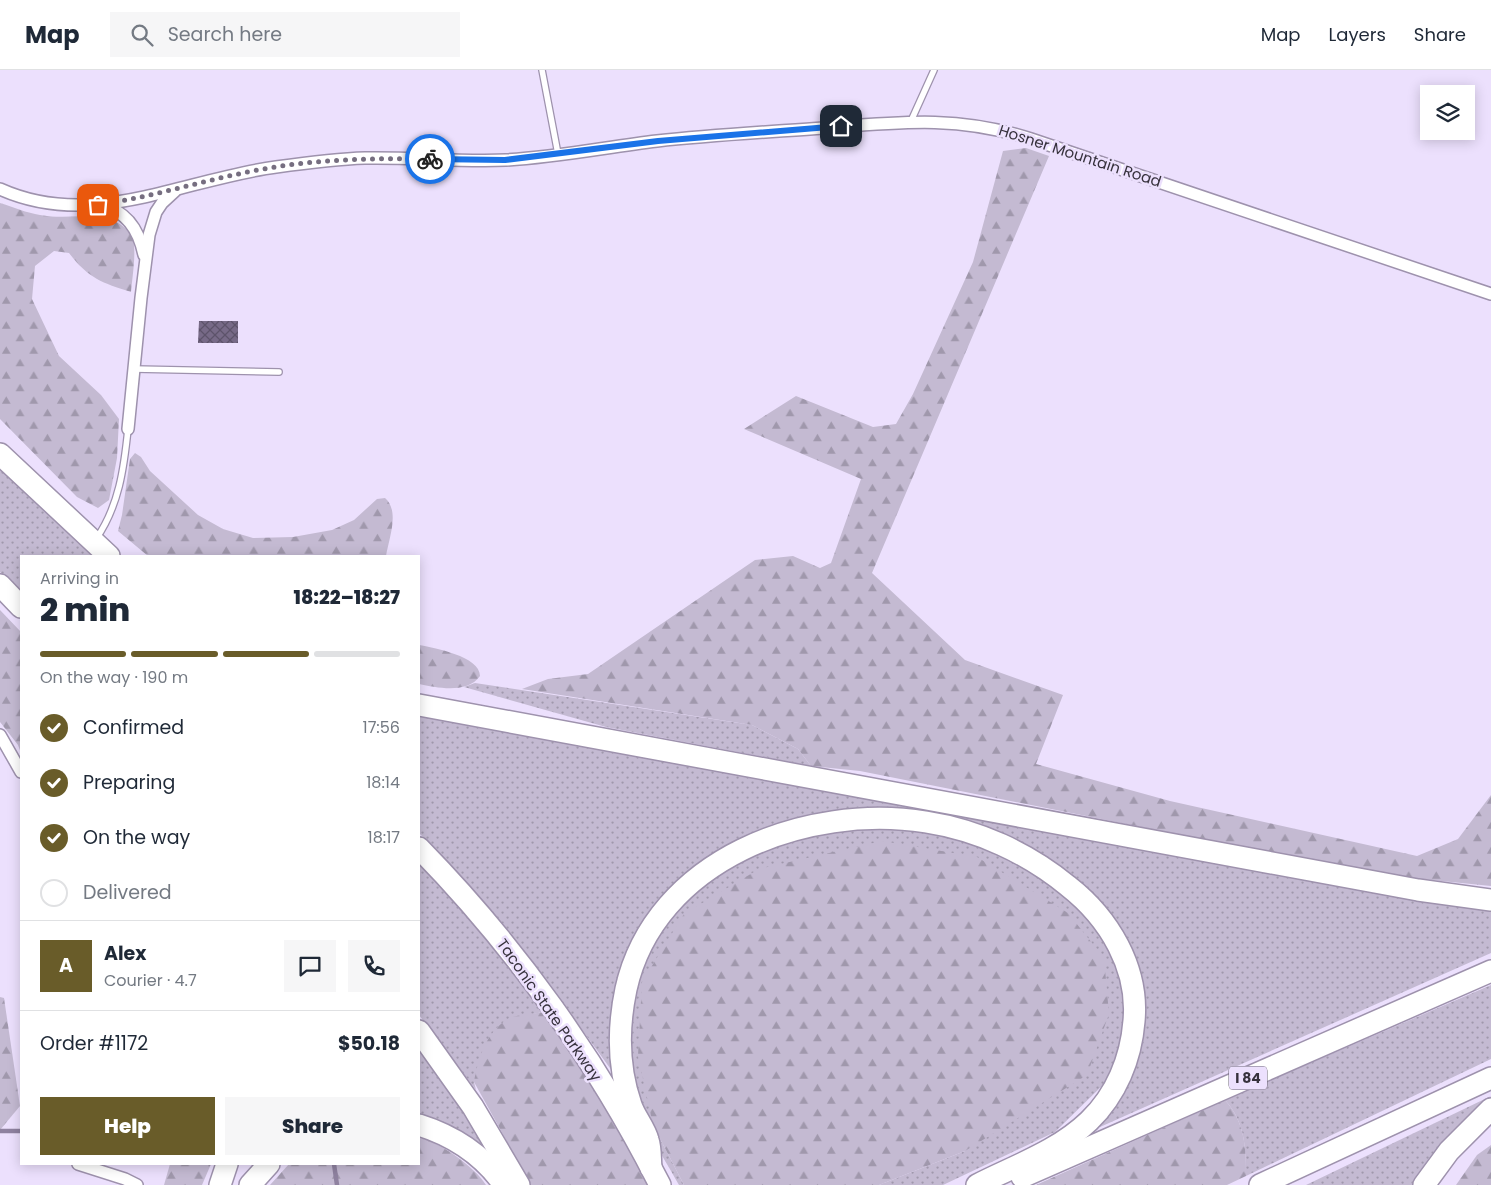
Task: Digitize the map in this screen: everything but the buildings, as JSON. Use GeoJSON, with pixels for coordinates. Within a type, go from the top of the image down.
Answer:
{"type":"FeatureCollection","features":[{"type":"Feature","properties":{"kind":"highway"},"geometry":{"type":"LineString","coordinates":[[0,454],[101,549]]}},
{"type":"Feature","properties":{"kind":"highway"},"geometry":{"type":"LineString","coordinates":[[0,585],[20,606]]}},
{"type":"Feature","properties":{"kind":"highway"},"geometry":{"type":"LineString","coordinates":[[420,705],[1409,888],[1491,900]]}},
{"type":"Feature","properties":{"kind":"highway"},"geometry":{"type":"LineString","coordinates":[[655,1177],[648,1140],[635,1114],[626,1089],[620,1038],[627,987],[641,946],[653,925],[684,889],[704,873],[751,846],[801,828],[861,818],[894,819],[957,828],[988,839],[1038,864],[1080,895],[1097,912],[1110,930],[1129,971],[1135,1013],[1133,1036],[1122,1074],[1102,1107],[1071,1136],[976,1185]]}},
{"type":"Feature","properties":{"kind":"highway","name":"Taconic State Parkway"},"geometry":{"type":"LineString","coordinates":[[420,849],[468,901],[532,980],[592,1068],[655,1177]]}},
{"type":"Feature","properties":{"kind":"highway","name":"I 84"},"geometry":{"type":"LineString","coordinates":[[1004,1185],[1491,972]]}},
{"type":"Feature","properties":{"kind":"highway"},"geometry":{"type":"LineString","coordinates":[[420,1032],[473,1107],[519,1185]]}},
{"type":"Feature","properties":{"kind":"highway"},"geometry":{"type":"LineString","coordinates":[[1260,1185],[1491,1078]]}},
{"type":"Feature","properties":{"kind":"highway"},"geometry":{"type":"LineString","coordinates":[[1424,1185],[1456,1144],[1491,1109]]}},
{"type":"Feature","properties":{"kind":"highway"},"geometry":{"type":"LineString","coordinates":[[420,1125],[444,1134],[467,1147],[486,1164],[504,1185]]}},
{"type":"Feature","properties":{"kind":"highway"},"geometry":{"type":"LineString","coordinates":[[220,1185],[227,1165]]}},
{"type":"Feature","properties":{"kind":"highway"},"geometry":{"type":"LineString","coordinates":[[250,1185],[267,1165]]}},
{"type":"Feature","properties":{"kind":"street","name":"Hosner Mountain Road"},"geometry":{"type":"LineString","coordinates":[[0,189],[42,204],[98,205],[136,199],[260,169],[309,163],[364,158],[505,160],[658,141],[911,121],[956,122],[997,128],[1491,294]]}},
{"type":"Feature","properties":{"kind":"street"},"geometry":{"type":"LineString","coordinates":[[128,430],[145,262],[156,212],[162,203],[180,188]]}},
{"type":"Feature","properties":{"kind":"street"},"geometry":{"type":"LineString","coordinates":[[98,205],[115,210],[130,223],[141,243],[145,262]]}},
{"type":"Feature","properties":{"kind":"street"},"geometry":{"type":"LineString","coordinates":[[0,735],[20,770]]}},
{"type":"Feature","properties":{"kind":"street"},"geometry":{"type":"LineString","coordinates":[[81,1165],[125,1179],[137,1185]]}},
{"type":"Feature","properties":{"kind":"lane"},"geometry":{"type":"LineString","coordinates":[[542,70],[558,154]]}},
{"type":"Feature","properties":{"kind":"lane"},"geometry":{"type":"LineString","coordinates":[[911,121],[934,70]]}},
{"type":"Feature","properties":{"kind":"lane"},"geometry":{"type":"LineString","coordinates":[[133,369],[279,372]]}},
{"type":"Feature","properties":{"kind":"lane"},"geometry":{"type":"LineString","coordinates":[[101,549],[106,523],[115,502],[128,430]]}},
{"type":"Feature","properties":{"kind":"green space"},"geometry":{"type":"Polygon","coordinates":[[[1026,148],[1049,156],[872,573],[965,660],[1063,695],[1036,764],[1170,801],[1417,856],[1458,839],[1491,795],[1491,886],[1382,875],[860,771],[811,766],[798,749],[752,725],[522,689],[548,679],[588,674],[755,560],[793,556],[820,568],[831,563],[861,479],[744,429],[796,396],[873,427],[896,424],[913,394],[973,262],[1003,151],[1026,148]]]}},
{"type":"Feature","properties":{"kind":"green space"},"geometry":{"type":"Polygon","coordinates":[[[0,203],[40,215],[102,218],[113,221],[123,226],[133,240],[134,254],[131,292],[112,286],[89,274],[69,253],[54,251],[35,266],[32,299],[59,356],[101,395],[119,419],[117,458],[109,500],[98,508],[77,497],[0,419],[0,203]]]}},
{"type":"Feature","properties":{"kind":"green space"},"geometry":{"type":"Polygon","coordinates":[[[135,453],[141,457],[150,471],[198,515],[223,529],[253,538],[293,537],[332,530],[354,520],[377,499],[385,498],[392,510],[393,517],[386,555],[147,555],[118,531],[130,459],[135,453]]]}},
{"type":"Feature","properties":{"kind":"green space"},"geometry":{"type":"Polygon","coordinates":[[[0,466],[93,555],[20,555],[20,593],[0,572],[0,466]]]}},
{"type":"Feature","properties":{"kind":"green space"},"geometry":{"type":"Polygon","coordinates":[[[0,610],[20,631],[20,750],[0,722],[0,610]]]}},
{"type":"Feature","properties":{"kind":"green space"},"geometry":{"type":"Polygon","coordinates":[[[420,645],[465,658],[478,669],[480,676],[468,685],[452,688],[420,684],[420,645]]]}},
{"type":"Feature","properties":{"kind":"green space"},"geometry":{"type":"Polygon","coordinates":[[[475,683],[752,725],[798,749],[811,766],[606,727],[464,687],[475,683]]]}},
{"type":"Feature","properties":{"kind":"green space"},"geometry":{"type":"Polygon","coordinates":[[[420,710],[1491,904],[1491,953],[1100,1127],[1099,1123],[1136,1053],[1118,925],[1094,895],[1037,854],[952,820],[757,836],[639,933],[615,1075],[522,950],[446,861],[420,834],[420,710]]]}},
{"type":"Feature","properties":{"kind":"green space"},"geometry":{"type":"Polygon","coordinates":[[[881,825],[934,829],[1029,864],[1102,928],[1128,995],[1127,1032],[1105,1083],[1055,1132],[943,1185],[879,1185],[965,1151],[653,1125],[684,1185],[679,1185],[645,1125],[631,1086],[627,1050],[629,1015],[637,980],[650,948],[668,918],[692,891],[719,869],[751,852],[803,834],[835,828],[881,825]]]}},
{"type":"Feature","properties":{"kind":"green space"},"geometry":{"type":"Polygon","coordinates":[[[882,841],[977,857],[1068,913],[1104,958],[1109,1014],[1087,1075],[965,1151],[879,1185],[684,1185],[653,1125],[638,1056],[642,982],[684,914],[759,869],[882,841]]]}},
{"type":"Feature","properties":{"kind":"green space"},"geometry":{"type":"Polygon","coordinates":[[[420,864],[484,933],[543,1012],[509,1019],[474,1082],[476,1090],[420,1016],[420,864]]]}},
{"type":"Feature","properties":{"kind":"green space"},"geometry":{"type":"Polygon","coordinates":[[[1491,985],[1491,1059],[1246,1176],[1246,1155],[1243,1136],[1237,1117],[1225,1100],[1491,985]]]}},
{"type":"Feature","properties":{"kind":"green space"},"geometry":{"type":"Polygon","coordinates":[[[0,997],[4,998],[20,1106],[0,1130],[0,997]]]}},
{"type":"Feature","properties":{"kind":"green space"},"geometry":{"type":"Polygon","coordinates":[[[543,1012],[612,1118],[648,1185],[531,1185],[474,1082],[484,1047],[500,1024],[516,1016],[543,1012]]]}},
{"type":"Feature","properties":{"kind":"green space"},"geometry":{"type":"Polygon","coordinates":[[[420,1045],[498,1161],[420,1116],[420,1045]]]}},
{"type":"Feature","properties":{"kind":"green space"},"geometry":{"type":"Polygon","coordinates":[[[1491,1096],[1416,1185],[1306,1185],[1491,1096]]]}},
{"type":"Feature","properties":{"kind":"green space"},"geometry":{"type":"Polygon","coordinates":[[[1225,1100],[1232,1108],[1240,1126],[1245,1145],[1246,1166],[1246,1176],[1227,1185],[1036,1185],[1225,1100]]]}},
{"type":"Feature","properties":{"kind":"green space"},"geometry":{"type":"Polygon","coordinates":[[[420,1138],[436,1144],[466,1163],[486,1185],[270,1185],[288,1165],[420,1165],[420,1138]]]}},
{"type":"Feature","properties":{"kind":"green space"},"geometry":{"type":"Polygon","coordinates":[[[1491,1145],[1491,1185],[1456,1185],[1477,1155],[1491,1145]]]}},
{"type":"Feature","properties":{"kind":"green space"},"geometry":{"type":"Polygon","coordinates":[[[170,1165],[211,1165],[202,1185],[164,1185],[170,1165]]]}},
{"type":"Feature","properties":{"kind":"waterway"},"geometry":{"type":"LineString","coordinates":[[0,1131],[20,1131]]}},
{"type":"Feature","properties":{"kind":"waterway"},"geometry":{"type":"LineString","coordinates":[[334,1165],[337,1185]]}},
{"type":"Feature","properties":{"kind":"way so far"},"geometry":{"type":"LineString","coordinates":[[98,205],[136,199],[260,169],[364,158],[430,159]]}},
{"type":"Feature","properties":{"kind":"route"},"geometry":{"type":"LineString","coordinates":[[430,159],[505,160],[658,141],[841,126]]}}]}
